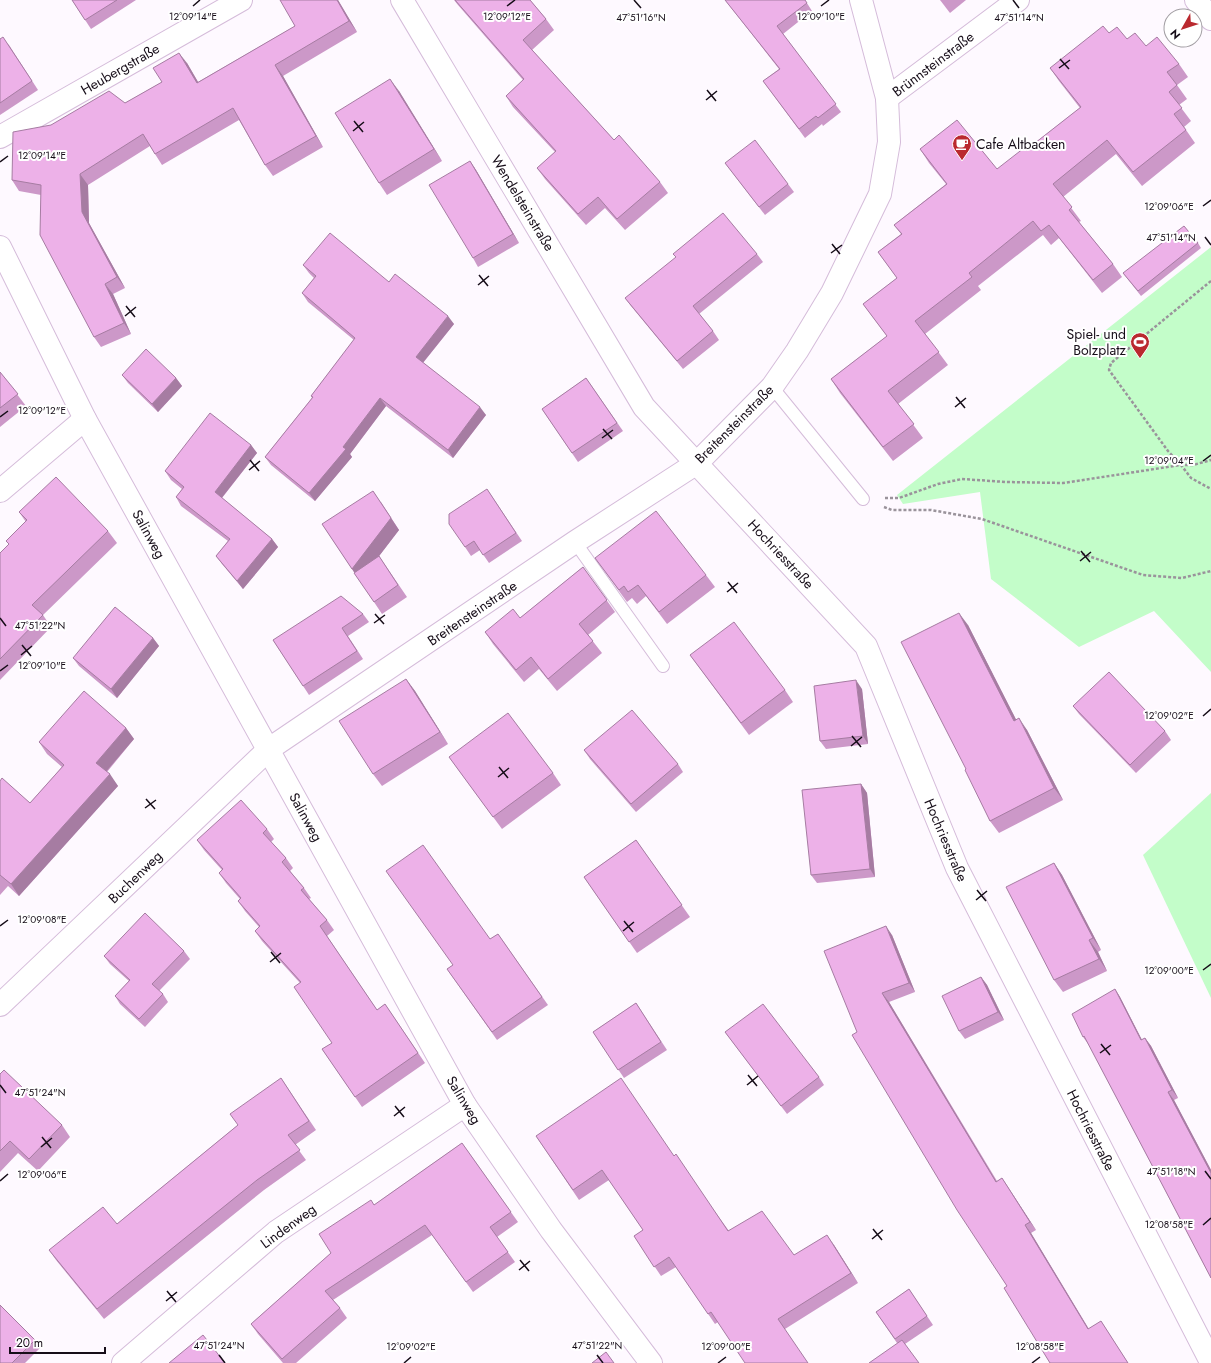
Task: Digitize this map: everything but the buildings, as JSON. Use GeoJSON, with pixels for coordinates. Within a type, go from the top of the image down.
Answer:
{"type":"FeatureCollection","features":[{"type":"Feature","properties":{"kind":"street","name":"Heubergstraße"},"geometry":{"type":"LineString","coordinates":[[0,137],[241,0]]}},
{"type":"Feature","properties":{"kind":"street","name":"Wendelsteinstraße"},"geometry":{"type":"LineString","coordinates":[[402,0],[644,407]]}},
{"type":"Feature","properties":{"kind":"street","name":"Breitensteinstraße"},"geometry":{"type":"LineString","coordinates":[[269,749],[575,542],[697,463],[772,387],[832,294],[880,194],[889,142],[887,98],[861,0]]}},
{"type":"Feature","properties":{"kind":"street","name":"Brünnsteinstraße"},"geometry":{"type":"LineString","coordinates":[[887,98],[1018,0]]}},
{"type":"Feature","properties":{"kind":"street"},"geometry":{"type":"LineString","coordinates":[[1196,0],[1211,19]]}},
{"type":"Feature","properties":{"kind":"street","name":"Salinweg"},"geometry":{"type":"LineString","coordinates":[[0,247],[84,419],[269,749],[465,1106],[551,1230],[652,1363]]}},
{"type":"Feature","properties":{"kind":"street","name":"Hochriesstraße"},"geometry":{"type":"LineString","coordinates":[[644,407],[866,646],[957,868],[1211,1362]]}},
{"type":"Feature","properties":{"kind":"street"},"geometry":{"type":"LineString","coordinates":[[0,491],[84,419]]}},
{"type":"Feature","properties":{"kind":"street","name":"Buchenweg"},"geometry":{"type":"LineString","coordinates":[[0,1005],[269,749]]}},
{"type":"Feature","properties":{"kind":"street","name":"Lindenweg"},"geometry":{"type":"LineString","coordinates":[[123,1363],[276,1232],[465,1106]]}},
{"type":"Feature","properties":{"kind":"lane"},"geometry":{"type":"LineString","coordinates":[[772,387],[863,499]]}},
{"type":"Feature","properties":{"kind":"lane"},"geometry":{"type":"LineString","coordinates":[[575,542],[663,666]]}},
{"type":"Feature","properties":{"kind":"path"},"geometry":{"type":"LineString","coordinates":[[1211,280],[1111,363],[1109,370],[1168,451],[1191,478],[1211,489]]}},
{"type":"Feature","properties":{"kind":"path"},"geometry":{"type":"LineString","coordinates":[[863,499],[899,498],[938,484],[962,479],[1006,482],[1063,483],[1181,465],[1192,465],[1211,460]]}},
{"type":"Feature","properties":{"kind":"path"},"geometry":{"type":"LineString","coordinates":[[863,499],[892,510],[931,510],[982,519],[1143,575],[1182,578],[1211,571]]}},
{"type":"Feature","properties":{"kind":"green space"},"geometry":{"type":"Polygon","coordinates":[[[1211,247],[1211,672],[1154,611],[1079,647],[991,579],[980,492],[903,504],[897,495],[1211,247]]]}},
{"type":"Feature","properties":{"kind":"green space"},"geometry":{"type":"Polygon","coordinates":[[[1211,793],[1211,998],[1143,855],[1211,793]]]}},
{"type":"Feature","properties":{"kind":"place","name":"Cafe Altbacken"},"geometry":{"type":"Point","coordinates":[962,161]}},
{"type":"Feature","properties":{"kind":"place","name":"Spiel- und Bolzplatz"},"geometry":{"type":"Point","coordinates":[1140,359]}}]}
